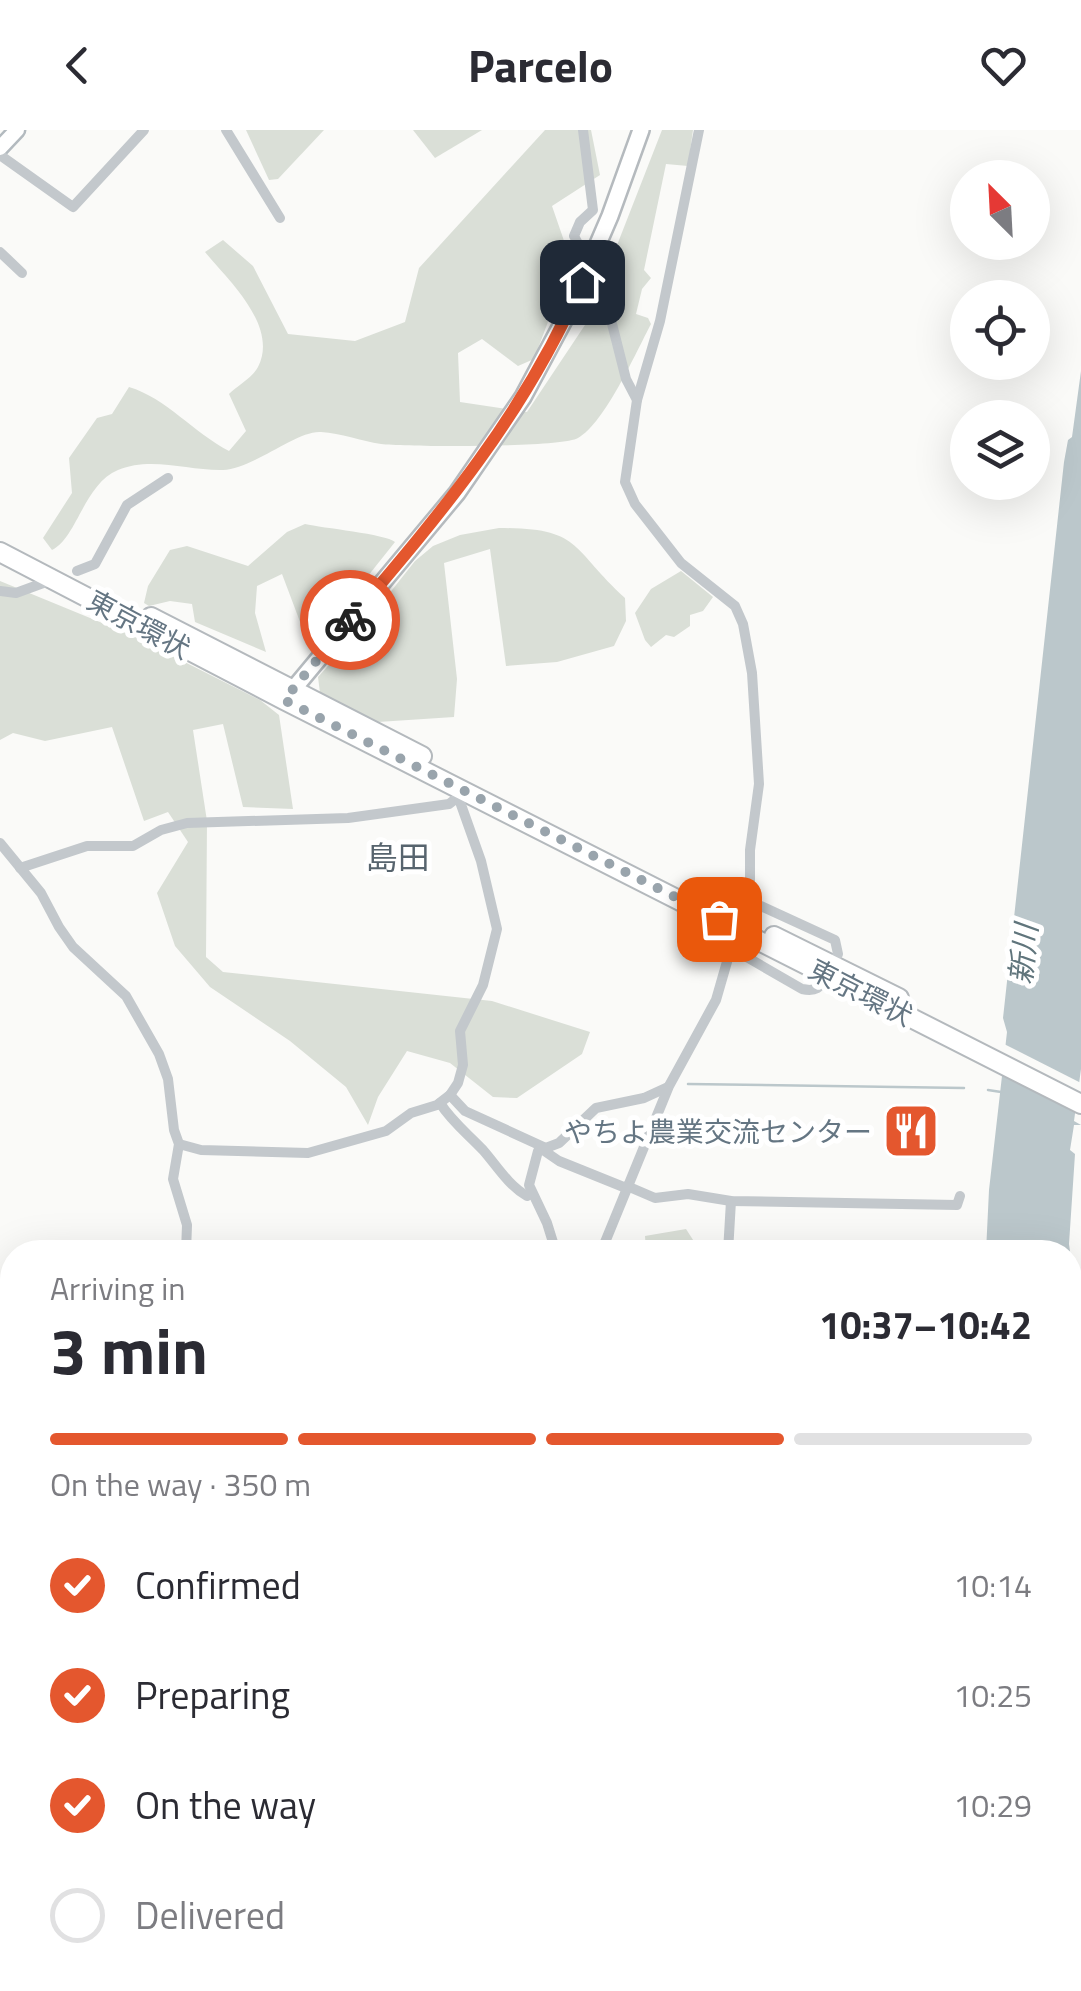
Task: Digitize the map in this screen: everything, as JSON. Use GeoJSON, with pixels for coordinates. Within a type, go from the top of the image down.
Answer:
{"type":"FeatureCollection","features":[{"type":"Feature","properties":{"kind":"highway","name":"東京環状"},"geometry":{"type":"LineString","coordinates":[[0,541],[456,785],[564,834],[831,970],[1081,1104]]}},
{"type":"Feature","properties":{"kind":"highway","name":"東京環状"},"geometry":{"type":"LineString","coordinates":[[0,552],[288,694]]}},
{"type":"Feature","properties":{"kind":"highway","name":"東京環状"},"geometry":{"type":"LineString","coordinates":[[979,1046],[1081,1092]]}},
{"type":"Feature","properties":{"kind":"main road"},"geometry":{"type":"LineString","coordinates":[[288,694],[457,493],[503,429],[544,360],[594,255],[641,130]]}},
{"type":"Feature","properties":{"kind":"street"},"geometry":{"type":"LineString","coordinates":[[16,130],[0,152],[73,207],[144,130]]}},
{"type":"Feature","properties":{"kind":"street"},"geometry":{"type":"LineString","coordinates":[[226,130],[280,218]]}},
{"type":"Feature","properties":{"kind":"street"},"geometry":{"type":"LineString","coordinates":[[583,130],[593,210],[576,228],[574,236],[581,250],[617,266],[620,273],[618,286],[607,304],[626,378],[637,400]]}},
{"type":"Feature","properties":{"kind":"street"},"geometry":{"type":"LineString","coordinates":[[699,130],[668,286],[637,400],[625,471],[628,492],[681,563],[735,606],[746,634],[759,784],[750,850],[748,907],[834,940],[838,954],[820,988],[812,991],[731,948]]}},
{"type":"Feature","properties":{"kind":"street"},"geometry":{"type":"LineString","coordinates":[[0,252],[22,272]]}},
{"type":"Feature","properties":{"kind":"street"},"geometry":{"type":"LineString","coordinates":[[78,571],[96,564],[127,504],[168,478]]}},
{"type":"Feature","properties":{"kind":"street"},"geometry":{"type":"LineString","coordinates":[[0,591],[16,594],[46,582]]}},
{"type":"Feature","properties":{"kind":"street"},"geometry":{"type":"LineString","coordinates":[[20,868],[86,846],[133,846],[161,830],[187,823],[348,818],[438,806],[456,785]]}},
{"type":"Feature","properties":{"kind":"street"},"geometry":{"type":"LineString","coordinates":[[180,1144],[201,1150],[308,1153],[386,1131],[450,1095],[463,1066],[460,1031],[483,985],[497,928],[481,861],[463,818],[456,785]]}},
{"type":"Feature","properties":{"kind":"street"},"geometry":{"type":"LineString","coordinates":[[0,843],[41,892],[73,947],[122,990],[143,1022],[168,1078],[174,1130],[180,1144],[173,1180],[187,1224],[186,1240]]}},
{"type":"Feature","properties":{"kind":"street"},"geometry":{"type":"LineString","coordinates":[[606,1240],[669,1086],[716,1000],[735,934]]}},
{"type":"Feature","properties":{"kind":"street"},"geometry":{"type":"LineString","coordinates":[[552,1240],[531,1194],[530,1177],[538,1151],[559,1143],[596,1108],[644,1098],[669,1086]]}},
{"type":"Feature","properties":{"kind":"street"},"geometry":{"type":"LineString","coordinates":[[450,1095],[464,1112],[545,1149],[559,1161],[654,1198],[688,1194],[731,1201],[956,1205],[960,1196]]}},
{"type":"Feature","properties":{"kind":"street"},"geometry":{"type":"LineString","coordinates":[[440,1103],[456,1126],[509,1182],[527,1196],[531,1194]]}},
{"type":"Feature","properties":{"kind":"street"},"geometry":{"type":"LineString","coordinates":[[729,1240],[731,1201]]}},
{"type":"Feature","properties":{"kind":"shaded area"},"geometry":{"type":"Polygon","coordinates":[[[246,130],[324,130],[278,179],[269,180],[246,130]]]}},
{"type":"Feature","properties":{"kind":"shaded area"},"geometry":{"type":"Polygon","coordinates":[[[413,130],[482,130],[435,158],[413,130]]]}},
{"type":"Feature","properties":{"kind":"shaded area"},"geometry":{"type":"Polygon","coordinates":[[[545,130],[591,130],[600,175],[552,206],[571,261],[534,359],[518,366],[482,339],[458,353],[460,402],[527,412],[587,322],[662,130],[693,130],[688,166],[666,164],[644,270],[651,278],[642,289],[636,314],[648,318],[651,324],[619,386],[588,430],[566,441],[483,446],[381,444],[321,432],[300,437],[235,468],[131,466],[106,477],[61,544],[52,550],[43,538],[72,493],[69,458],[97,418],[112,414],[129,387],[155,399],[229,451],[246,431],[229,394],[258,367],[262,336],[248,305],[205,252],[223,240],[253,266],[288,334],[355,341],[405,322],[419,268],[545,130]]]}},
{"type":"Feature","properties":{"kind":"shaded area"},"geometry":{"type":"Polygon","coordinates":[[[305,524],[395,542],[308,643],[282,574],[257,586],[255,613],[266,652],[195,622],[192,604],[144,603],[148,586],[170,550],[187,546],[248,566],[287,532],[305,524]]]}},
{"type":"Feature","properties":{"kind":"shaded area"},"geometry":{"type":"Polygon","coordinates":[[[499,528],[546,532],[573,544],[583,554],[625,598],[626,621],[614,646],[557,662],[506,666],[490,549],[444,563],[457,679],[454,717],[378,722],[320,693],[318,677],[415,561],[433,546],[460,535],[499,528]]]}},
{"type":"Feature","properties":{"kind":"shaded area"},"geometry":{"type":"Polygon","coordinates":[[[681,571],[713,597],[703,611],[690,615],[690,626],[674,637],[666,635],[651,647],[635,613],[651,589],[681,571]]]}},
{"type":"Feature","properties":{"kind":"shaded area"},"geometry":{"type":"Polygon","coordinates":[[[0,581],[129,634],[260,700],[279,715],[293,809],[243,807],[223,724],[193,730],[207,821],[206,957],[223,972],[492,1001],[590,1032],[582,1054],[517,1098],[493,1097],[450,1063],[407,1051],[378,1097],[368,1125],[346,1087],[290,1041],[210,987],[175,946],[157,893],[188,842],[168,812],[144,821],[112,727],[45,741],[13,733],[0,740],[0,581]]]}},
{"type":"Feature","properties":{"kind":"shaded area"},"geometry":{"type":"Polygon","coordinates":[[[686,1229],[693,1240],[645,1240],[645,1236],[686,1229]]]}},
{"type":"Feature","properties":{"kind":"water","name":"新川"},"geometry":{"type":"Polygon","coordinates":[[[1081,371],[1081,1069],[1074,1121],[1081,1125],[1074,1125],[1070,1150],[1075,1154],[1069,1240],[987,1240],[1007,1032],[1003,1018],[1064,462],[1072,437],[1081,371]]]}},
{"type":"Feature","properties":{"kind":"pier"},"geometry":{"type":"Polygon","coordinates":[[[1000,1042],[1081,1083],[1081,1105],[996,1069],[1000,1042]]]}},
{"type":"Feature","properties":{"kind":"waterway"},"geometry":{"type":"LineString","coordinates":[[688,1084],[964,1088]]}},
{"type":"Feature","properties":{"kind":"waterway"},"geometry":{"type":"LineString","coordinates":[[988,1090],[1001,1092]]}},
{"type":"Feature","properties":{"kind":"way so far"},"geometry":{"type":"LineString","coordinates":[[350,620],[284,700],[719,919]]}},
{"type":"Feature","properties":{"kind":"place","name":"やちよ農業交流センター"},"geometry":{"type":"Point","coordinates":[911,1131]}},
{"type":"Feature","properties":{"kind":"district","name":"島田"},"geometry":{"type":"Point","coordinates":[398,857]}},
{"type":"Feature","properties":{"kind":"route"},"geometry":{"type":"LineString","coordinates":[[350,620],[431,526],[503,429],[544,360],[582,282]]}}]}
